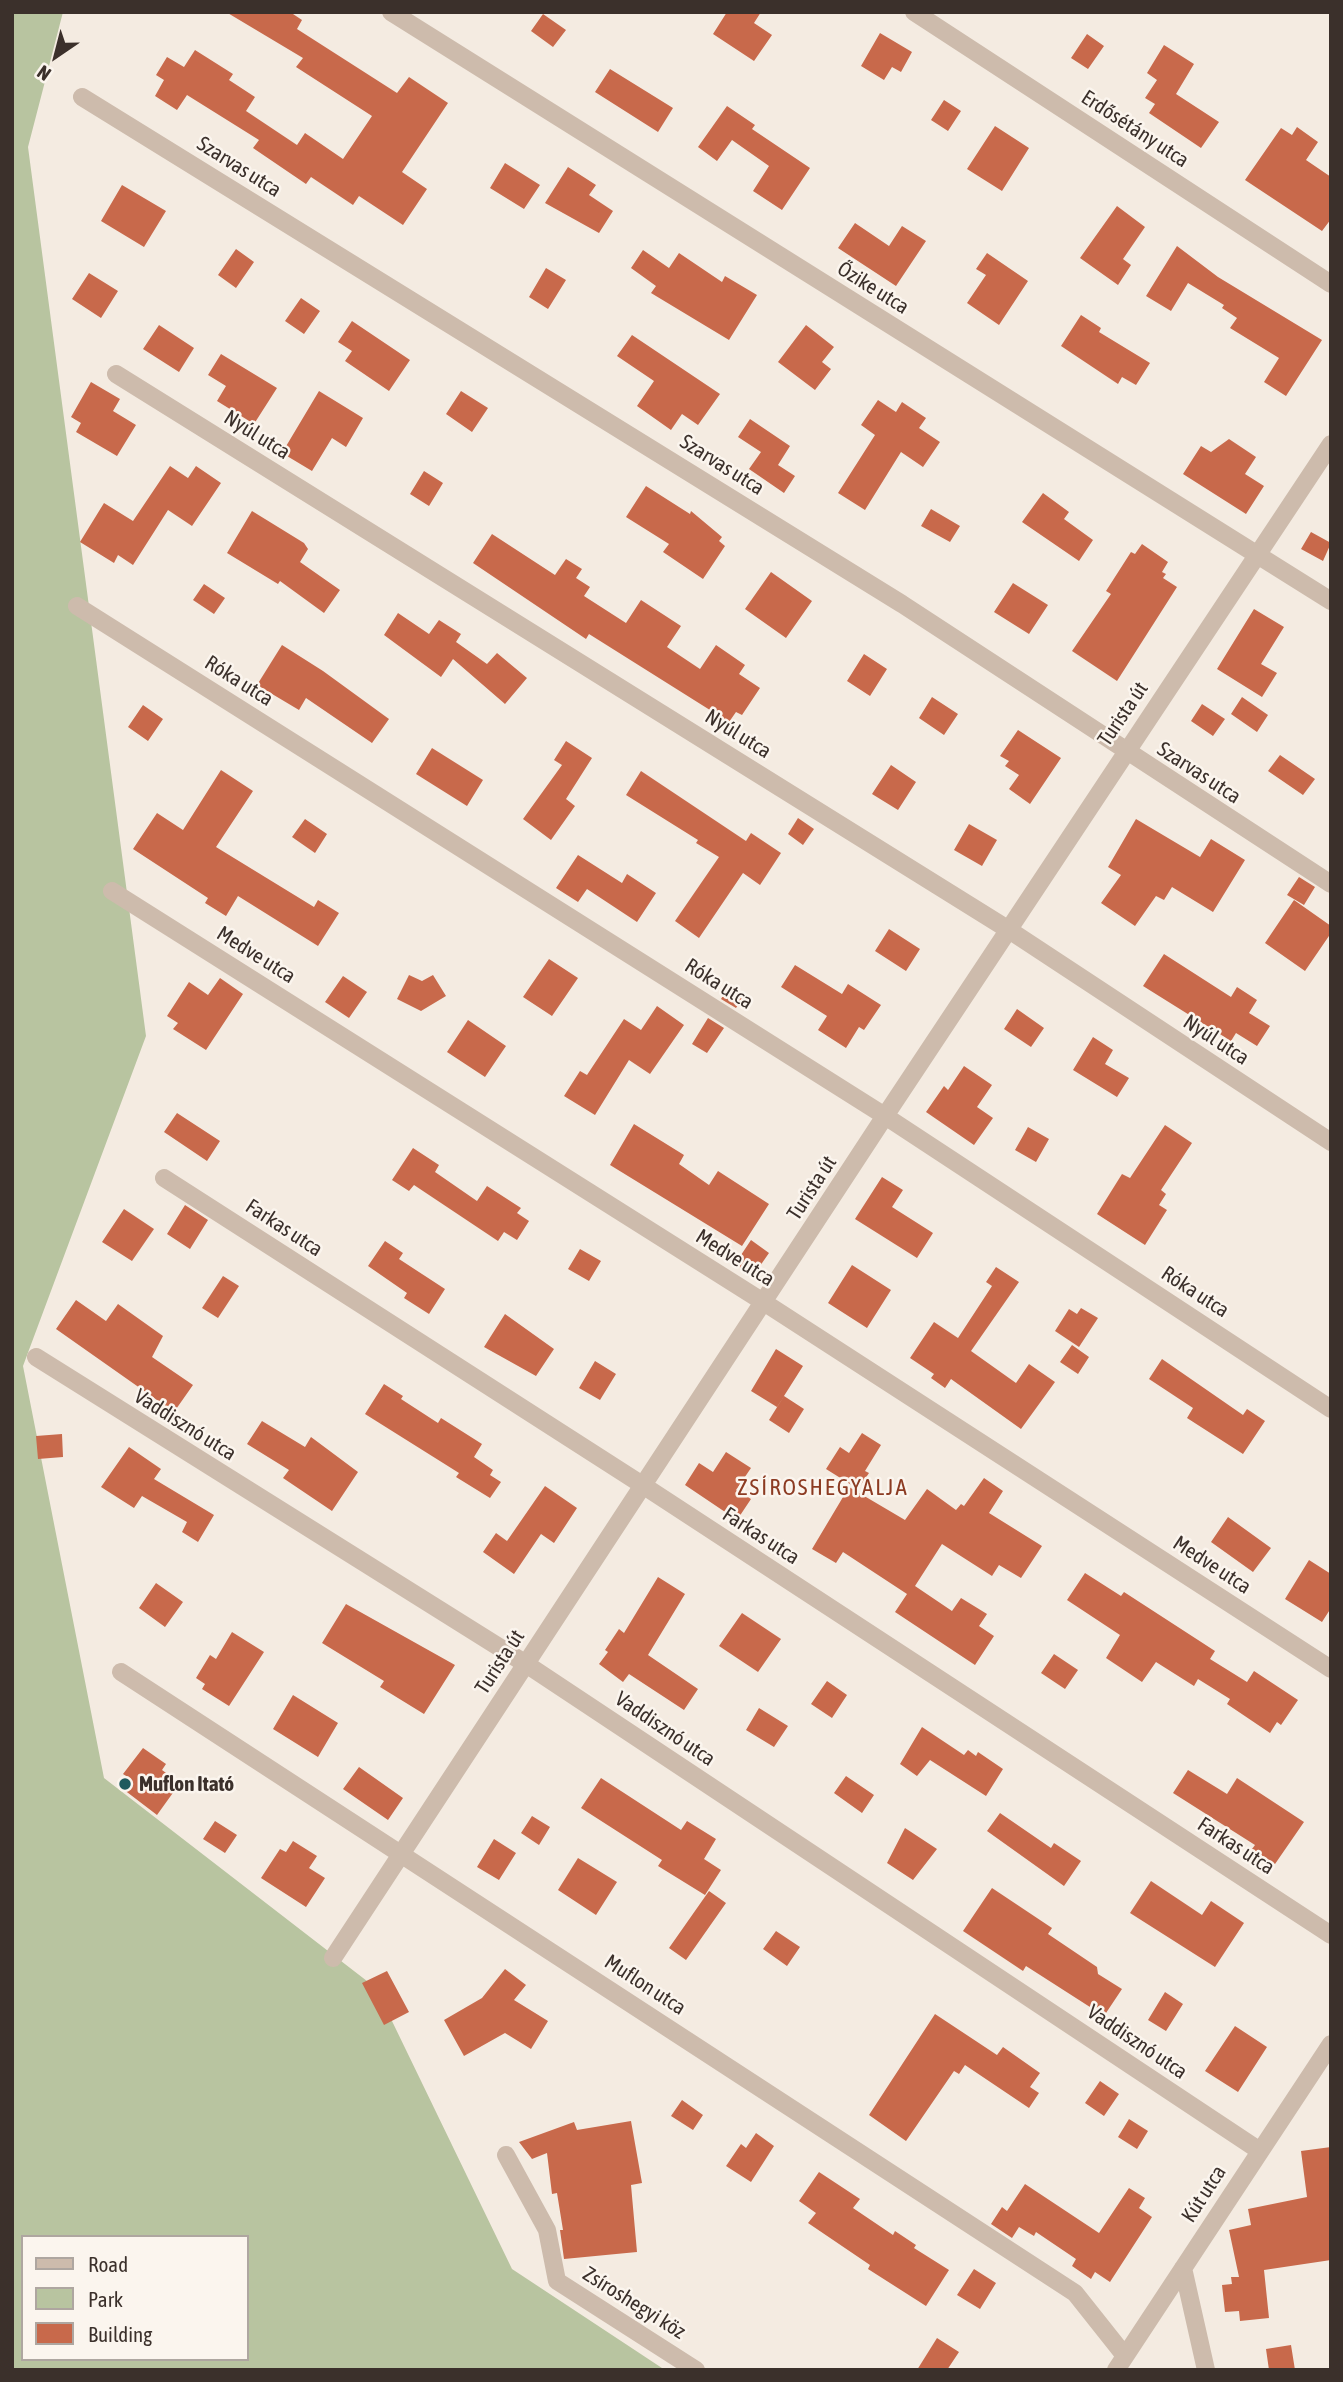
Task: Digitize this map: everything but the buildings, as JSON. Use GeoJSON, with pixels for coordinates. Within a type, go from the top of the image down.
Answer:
{"type":"FeatureCollection","features":[{"type":"Feature","properties":{"kind":"street","name":"Őzike utca"},"geometry":{"type":"LineString","coordinates":[[391,12],[1331,601]]}},
{"type":"Feature","properties":{"kind":"street","name":"Erdősétány utca"},"geometry":{"type":"LineString","coordinates":[[914,12],[1331,284]]}},
{"type":"Feature","properties":{"kind":"street","name":"Szarvas utca"},"geometry":{"type":"LineString","coordinates":[[82,97],[902,604],[1331,884]]}},
{"type":"Feature","properties":{"kind":"street","name":"Nyúl utca"},"geometry":{"type":"LineString","coordinates":[[116,374],[1009,930],[1331,1142]]}},
{"type":"Feature","properties":{"kind":"street","name":"Turista út"},"geometry":{"type":"LineString","coordinates":[[333,1958],[765,1303],[885,1116],[1331,444]]}},
{"type":"Feature","properties":{"kind":"street","name":"Róka utca"},"geometry":{"type":"LineString","coordinates":[[77,606],[885,1116],[1331,1409]]}},
{"type":"Feature","properties":{"kind":"street","name":"Medve utca"},"geometry":{"type":"LineString","coordinates":[[112,891],[765,1303],[1331,1669]]}},
{"type":"Feature","properties":{"kind":"street","name":"Farkas utca"},"geometry":{"type":"LineString","coordinates":[[164,1178],[644,1486],[1331,1935]]}},
{"type":"Feature","properties":{"kind":"street","name":"Vaddisznó utca"},"geometry":{"type":"LineString","coordinates":[[36,1357],[526,1664],[1260,2151]]}},
{"type":"Feature","properties":{"kind":"street","name":"Muflon utca"},"geometry":{"type":"LineString","coordinates":[[121,1672],[1074,2294],[1120,2363]]}},
{"type":"Feature","properties":{"kind":"street","name":"Kút utca"},"geometry":{"type":"LineString","coordinates":[[1120,2363],[1331,2044]]}},
{"type":"Feature","properties":{"kind":"street","name":"Zsíroshegyi köz"},"geometry":{"type":"LineString","coordinates":[[506,2155],[547,2230],[557,2281],[696,2370]]}},
{"type":"Feature","properties":{"kind":"street"},"geometry":{"type":"LineString","coordinates":[[1183,2268],[1206,2370]]}},
{"type":"Feature","properties":{"kind":"green space"},"geometry":{"type":"Polygon","coordinates":[[[12,12],[63,12],[28,147],[146,1036],[23,1366],[104,1778],[376,1988],[512,2269],[665,2370],[12,2370],[12,12]]]}},
{"type":"Feature","properties":{"kind":"place","name":"Muflon Itató"},"geometry":{"type":"Point","coordinates":[125,1784]}},
{"type":"Feature","properties":{"kind":"district","name":"ZSÍROSHEGYALJA"},"geometry":{"type":"Point","coordinates":[823,1488]}}]}
